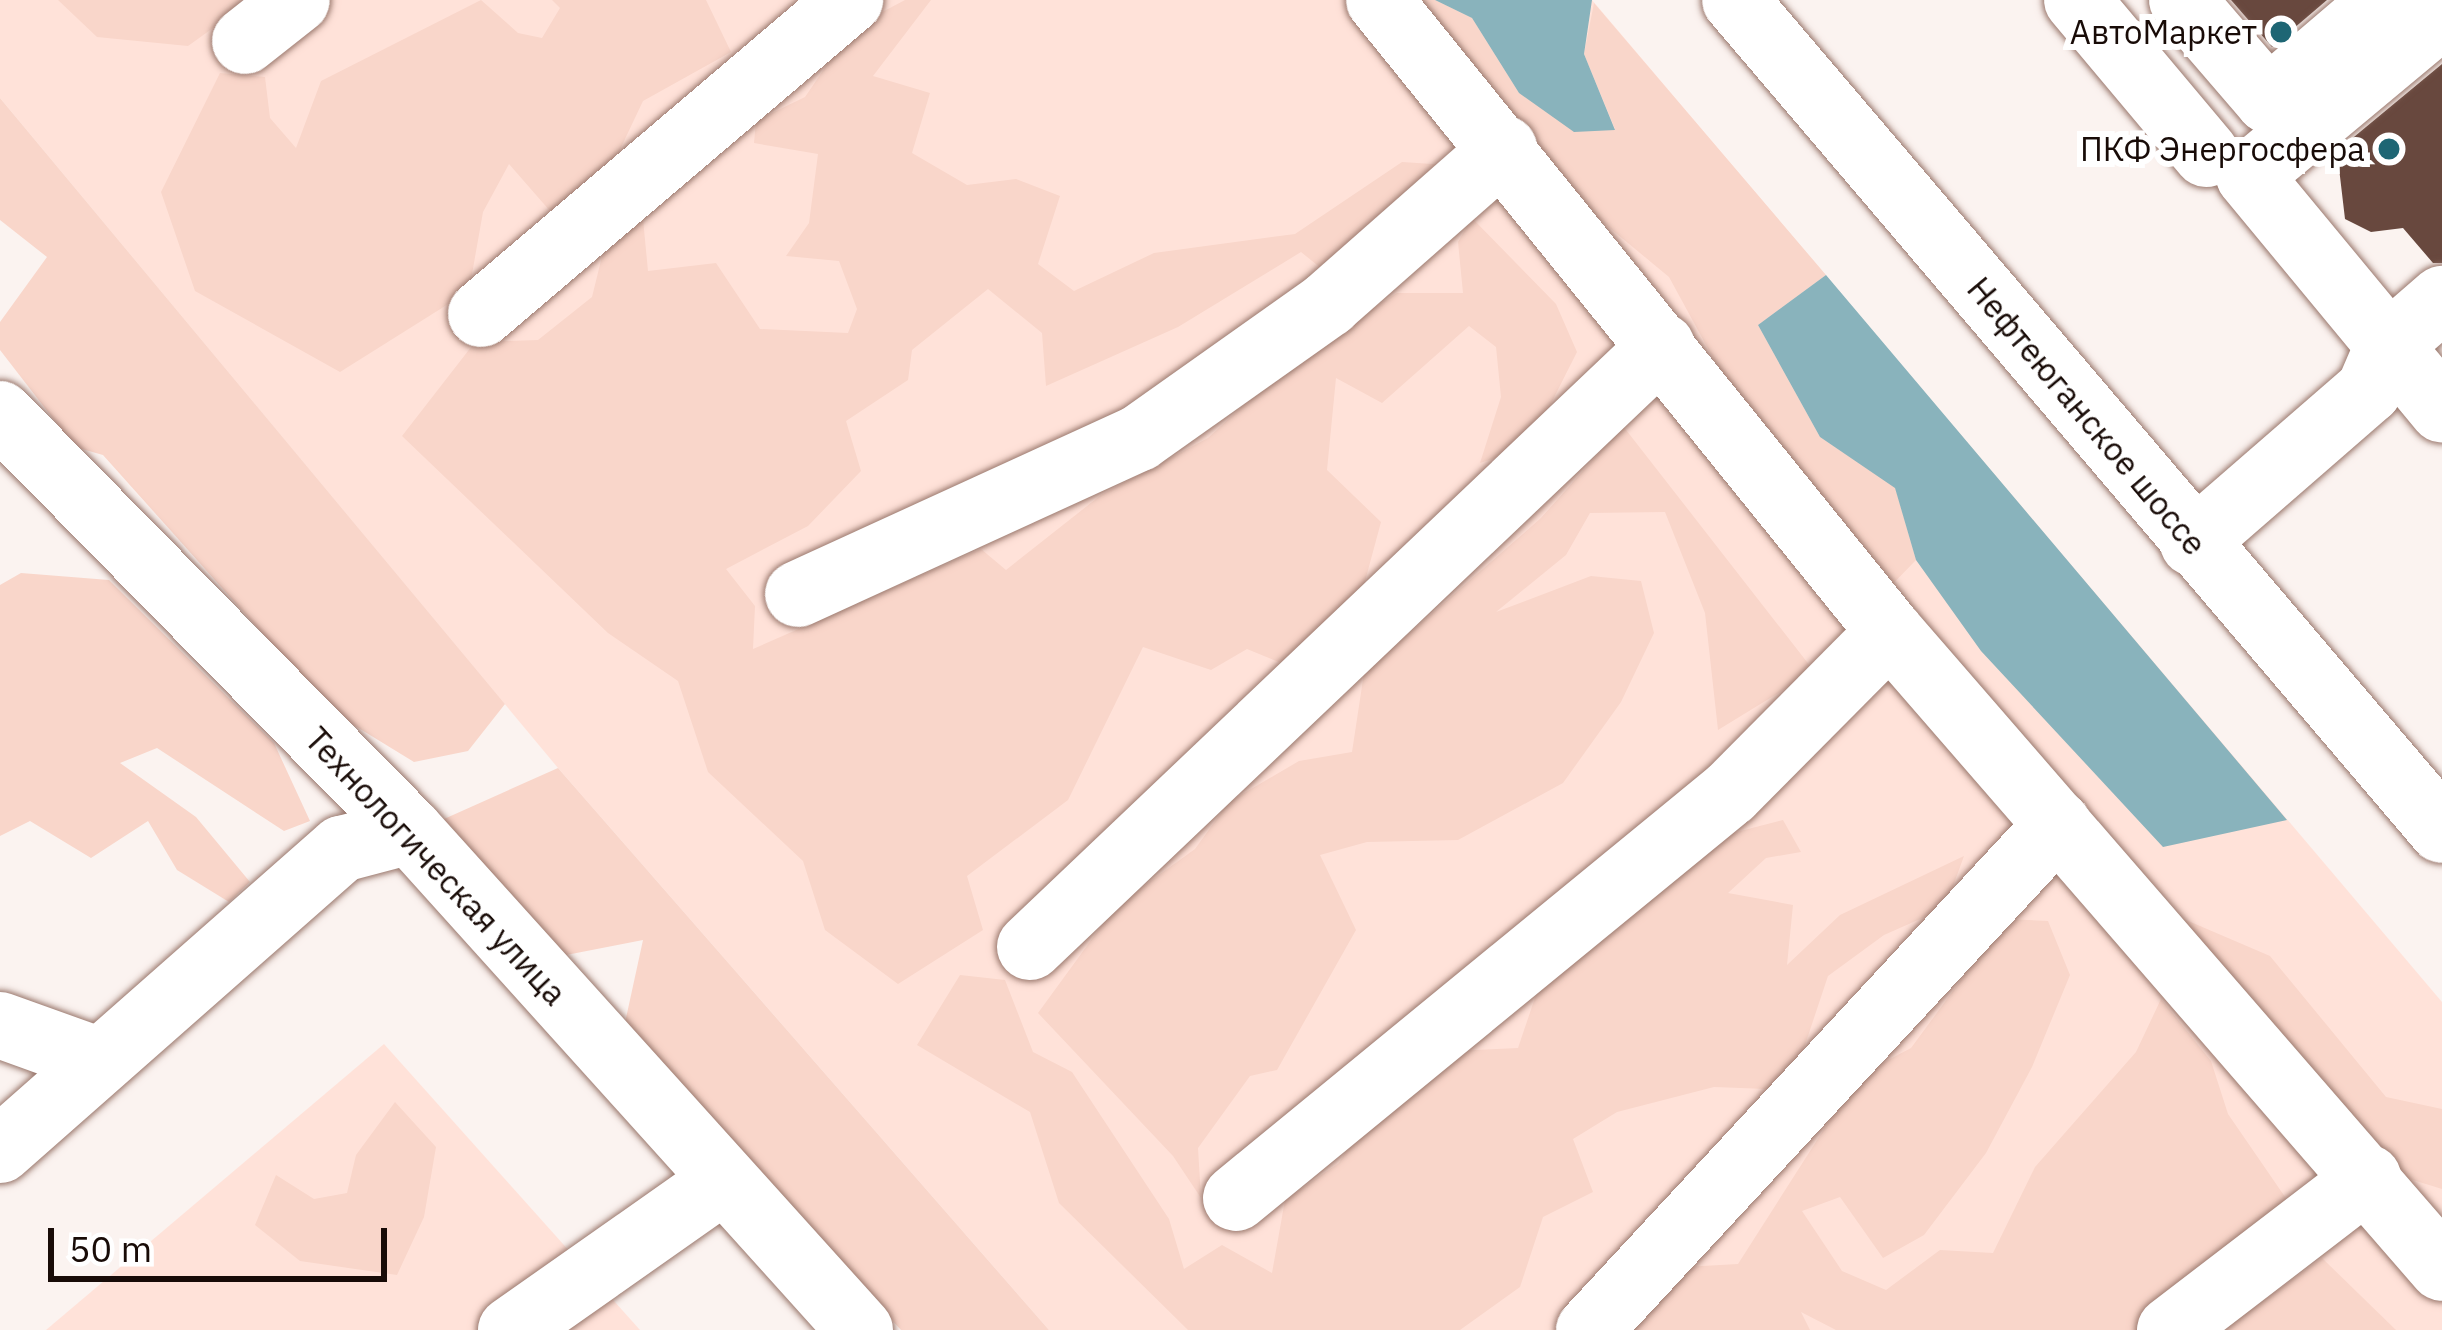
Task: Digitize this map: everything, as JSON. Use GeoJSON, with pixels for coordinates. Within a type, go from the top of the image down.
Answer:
{"type":"FeatureCollection","features":[{"type":"Feature","properties":{"kind":"street"},"geometry":{"type":"LineString","coordinates":[[245,41],[297,0]]}},
{"type":"Feature","properties":{"kind":"street"},"geometry":{"type":"LineString","coordinates":[[481,314],[850,0]]}},
{"type":"Feature","properties":{"kind":"street"},"geometry":{"type":"LineString","coordinates":[[1379,0],[1890,632],[2442,1268]]}},
{"type":"Feature","properties":{"kind":"street"},"geometry":{"type":"LineString","coordinates":[[2077,0],[2206,154]]}},
{"type":"Feature","properties":{"kind":"street"},"geometry":{"type":"LineString","coordinates":[[2182,0],[2268,100],[2385,0]]}},
{"type":"Feature","properties":{"kind":"street","name":"Нефтеюганское шоссе"},"geometry":{"type":"LineString","coordinates":[[1758,8],[2193,543],[2442,830]]}},
{"type":"Feature","properties":{"kind":"street"},"geometry":{"type":"LineString","coordinates":[[2442,15],[2249,176],[2442,410]]}},
{"type":"Feature","properties":{"kind":"street"},"geometry":{"type":"LineString","coordinates":[[797,594],[1138,438],[1328,304],[1504,149]]}},
{"type":"Feature","properties":{"kind":"street"},"geometry":{"type":"LineString","coordinates":[[2193,543],[2368,390],[2388,346],[2442,299]]}},
{"type":"Feature","properties":{"kind":"street"},"geometry":{"type":"LineString","coordinates":[[1030,947],[1662,346]]}},
{"type":"Feature","properties":{"kind":"street","name":"Технологическая улица"},"geometry":{"type":"LineString","coordinates":[[0,414],[410,831],[860,1330]]}},
{"type":"Feature","properties":{"kind":"street"},"geometry":{"type":"LineString","coordinates":[[1235,1198],[1730,793],[1890,632]]}},
{"type":"Feature","properties":{"kind":"street"},"geometry":{"type":"LineString","coordinates":[[1589,1330],[2058,824]]}},
{"type":"Feature","properties":{"kind":"street"},"geometry":{"type":"LineString","coordinates":[[0,1150],[342,849],[410,831]]}},
{"type":"Feature","properties":{"kind":"street"},"geometry":{"type":"LineString","coordinates":[[0,1025],[100,1061]]}},
{"type":"Feature","properties":{"kind":"street"},"geometry":{"type":"LineString","coordinates":[[2170,1330],[2368,1178]]}},
{"type":"Feature","properties":{"kind":"street"},"geometry":{"type":"LineString","coordinates":[[511,1330],[723,1181]]}},
{"type":"Feature","properties":{"kind":"shaded area"},"geometry":{"type":"Polygon","coordinates":[[[0,0],[1592,0],[2442,1002],[2442,1330],[1049,1330],[558,768],[0,98],[0,0]]]}},
{"type":"Feature","properties":{"kind":"shaded area"},"geometry":{"type":"Polygon","coordinates":[[[58,0],[252,0],[188,46],[97,37],[58,0]]]}},
{"type":"Feature","properties":{"kind":"shaded area"},"geometry":{"type":"Polygon","coordinates":[[[481,0],[518,33],[542,38],[560,8],[552,0],[706,0],[731,52],[643,101],[607,177],[550,211],[509,164],[483,212],[469,291],[340,372],[195,291],[161,192],[220,73],[265,77],[270,118],[296,148],[321,81],[481,0]]]}},
{"type":"Feature","properties":{"kind":"shaded area"},"geometry":{"type":"Polygon","coordinates":[[[905,0],[931,0],[873,76],[930,93],[912,153],[967,185],[1016,179],[1060,196],[1038,264],[1074,291],[1154,253],[1295,234],[1402,162],[1447,165],[1327,273],[1301,252],[1178,327],[1046,386],[1042,333],[988,289],[912,350],[908,380],[846,421],[861,471],[808,526],[726,569],[755,606],[753,649],[981,549],[1006,570],[1101,495],[1208,438],[1296,357],[1397,293],[1463,293],[1458,242],[1472,218],[1556,304],[1577,352],[1529,447],[1480,463],[1501,397],[1496,347],[1469,326],[1382,403],[1336,378],[1327,470],[1381,522],[1364,585],[1291,667],[1247,649],[1211,670],[1143,647],[1068,800],[967,876],[983,930],[898,984],[825,930],[803,861],[708,772],[678,681],[608,633],[402,436],[475,342],[538,340],[592,297],[609,228],[643,219],[648,271],[716,263],[760,329],[848,333],[857,309],[839,261],[786,256],[809,223],[818,154],[754,143],[756,121],[805,97],[852,28],[905,0]]]}},
{"type":"Feature","properties":{"kind":"shaded area"},"geometry":{"type":"Polygon","coordinates":[[[1407,0],[1435,0],[1472,18],[1519,93],[1615,129],[1584,54],[1594,3],[1826,275],[1758,325],[1820,437],[1895,487],[1916,560],[1881,596],[1767,457],[1669,277],[1576,200],[1407,0]]]}},
{"type":"Feature","properties":{"kind":"shaded area"},"geometry":{"type":"Polygon","coordinates":[[[0,98],[505,704],[468,751],[414,762],[334,713],[103,455],[75,447],[0,350],[0,322],[47,257],[0,220],[0,98]]]}},
{"type":"Feature","properties":{"kind":"shaded area"},"geometry":{"type":"Polygon","coordinates":[[[1623,426],[1814,671],[1718,730],[1705,613],[1665,512],[1590,513],[1566,555],[1496,612],[1591,576],[1641,581],[1654,633],[1621,702],[1563,783],[1458,840],[1367,842],[1320,855],[1356,930],[1277,1070],[1250,1076],[1198,1148],[1201,1198],[1173,1156],[1038,1013],[1116,906],[1195,849],[1229,802],[1299,761],[1352,752],[1364,673],[1541,518],[1623,426]]]}},
{"type":"Feature","properties":{"kind":"shaded area"},"geometry":{"type":"Polygon","coordinates":[[[21,573],[109,580],[274,743],[310,821],[284,831],[157,748],[120,763],[196,817],[250,882],[229,902],[177,870],[148,821],[91,858],[30,821],[0,836],[0,585],[21,573]]]}},
{"type":"Feature","properties":{"kind":"shaded area"},"geometry":{"type":"Polygon","coordinates":[[[558,768],[1049,1330],[901,1330],[623,1032],[643,940],[556,957],[444,819],[558,768]]]}},
{"type":"Feature","properties":{"kind":"shaded area"},"geometry":{"type":"Polygon","coordinates":[[[1783,820],[1801,852],[1766,858],[1728,893],[1793,905],[1787,965],[1840,915],[1964,856],[1945,908],[1884,935],[1828,976],[1790,1090],[1714,1087],[1617,1112],[1573,1139],[1593,1192],[1543,1217],[1520,1287],[1460,1330],[1188,1330],[1059,1203],[1030,1112],[917,1045],[960,975],[1005,980],[1033,1052],[1072,1072],[1169,1219],[1184,1269],[1222,1245],[1272,1273],[1285,1200],[1339,1163],[1363,1122],[1455,1051],[1518,1048],[1540,983],[1725,835],[1783,820]]]}},
{"type":"Feature","properties":{"kind":"shaded area"},"geometry":{"type":"Polygon","coordinates":[[[2172,914],[2270,956],[2386,1097],[2442,1109],[2442,1189],[2387,1172],[2172,914]]]}},
{"type":"Feature","properties":{"kind":"shaded area"},"geometry":{"type":"Polygon","coordinates":[[[2006,919],[2048,921],[2070,975],[2032,1067],[1986,1153],[1924,1235],[1883,1258],[1840,1197],[1802,1211],[1842,1271],[1886,1290],[1940,1250],[1993,1253],[2035,1167],[2136,1052],[2161,999],[2211,1061],[2228,1114],[2292,1207],[2138,1330],[1836,1330],[1801,1312],[1810,1330],[1622,1330],[1685,1267],[1738,1264],[1858,1076],[1911,1048],[2006,919]]]}},
{"type":"Feature","properties":{"kind":"shaded area"},"geometry":{"type":"Polygon","coordinates":[[[384,1044],[640,1330],[46,1330],[384,1044]]]}},
{"type":"Feature","properties":{"kind":"shaded area"},"geometry":{"type":"Polygon","coordinates":[[[395,1102],[436,1147],[424,1217],[397,1275],[300,1261],[255,1225],[276,1175],[314,1199],[347,1193],[356,1155],[395,1102]]]}},
{"type":"Feature","properties":{"kind":"shaded area"},"geometry":{"type":"Polygon","coordinates":[[[2322,1258],[2396,1330],[2223,1330],[2322,1258]]]}},
{"type":"Feature","properties":{"kind":"water"},"geometry":{"type":"Polygon","coordinates":[[[1435,0],[1592,0],[1584,54],[1615,130],[1574,132],[1519,93],[1472,18],[1435,0]]]}},
{"type":"Feature","properties":{"kind":"water"},"geometry":{"type":"Polygon","coordinates":[[[1826,275],[2287,820],[2163,847],[1981,651],[1916,560],[1895,488],[1820,437],[1758,325],[1826,275]]]}},
{"type":"Feature","properties":{"kind":"building","name":"АвтоМаркет"},"geometry":{"type":"Polygon","coordinates":[[[2231,0],[2327,0],[2272,47],[2231,0]]]}},
{"type":"Feature","properties":{"kind":"building","name":"ПКФ Энергосфера"},"geometry":{"type":"Polygon","coordinates":[[[2442,64],[2442,263],[2433,263],[2403,228],[2371,232],[2345,219],[2337,151],[2442,64]]]}},
{"type":"Feature","properties":{"kind":"place","name":"АвтоМаркет"},"geometry":{"type":"Point","coordinates":[2281,32]}},
{"type":"Feature","properties":{"kind":"place","name":"ПКФ Энергосфера"},"geometry":{"type":"Point","coordinates":[2389,149]}}]}
